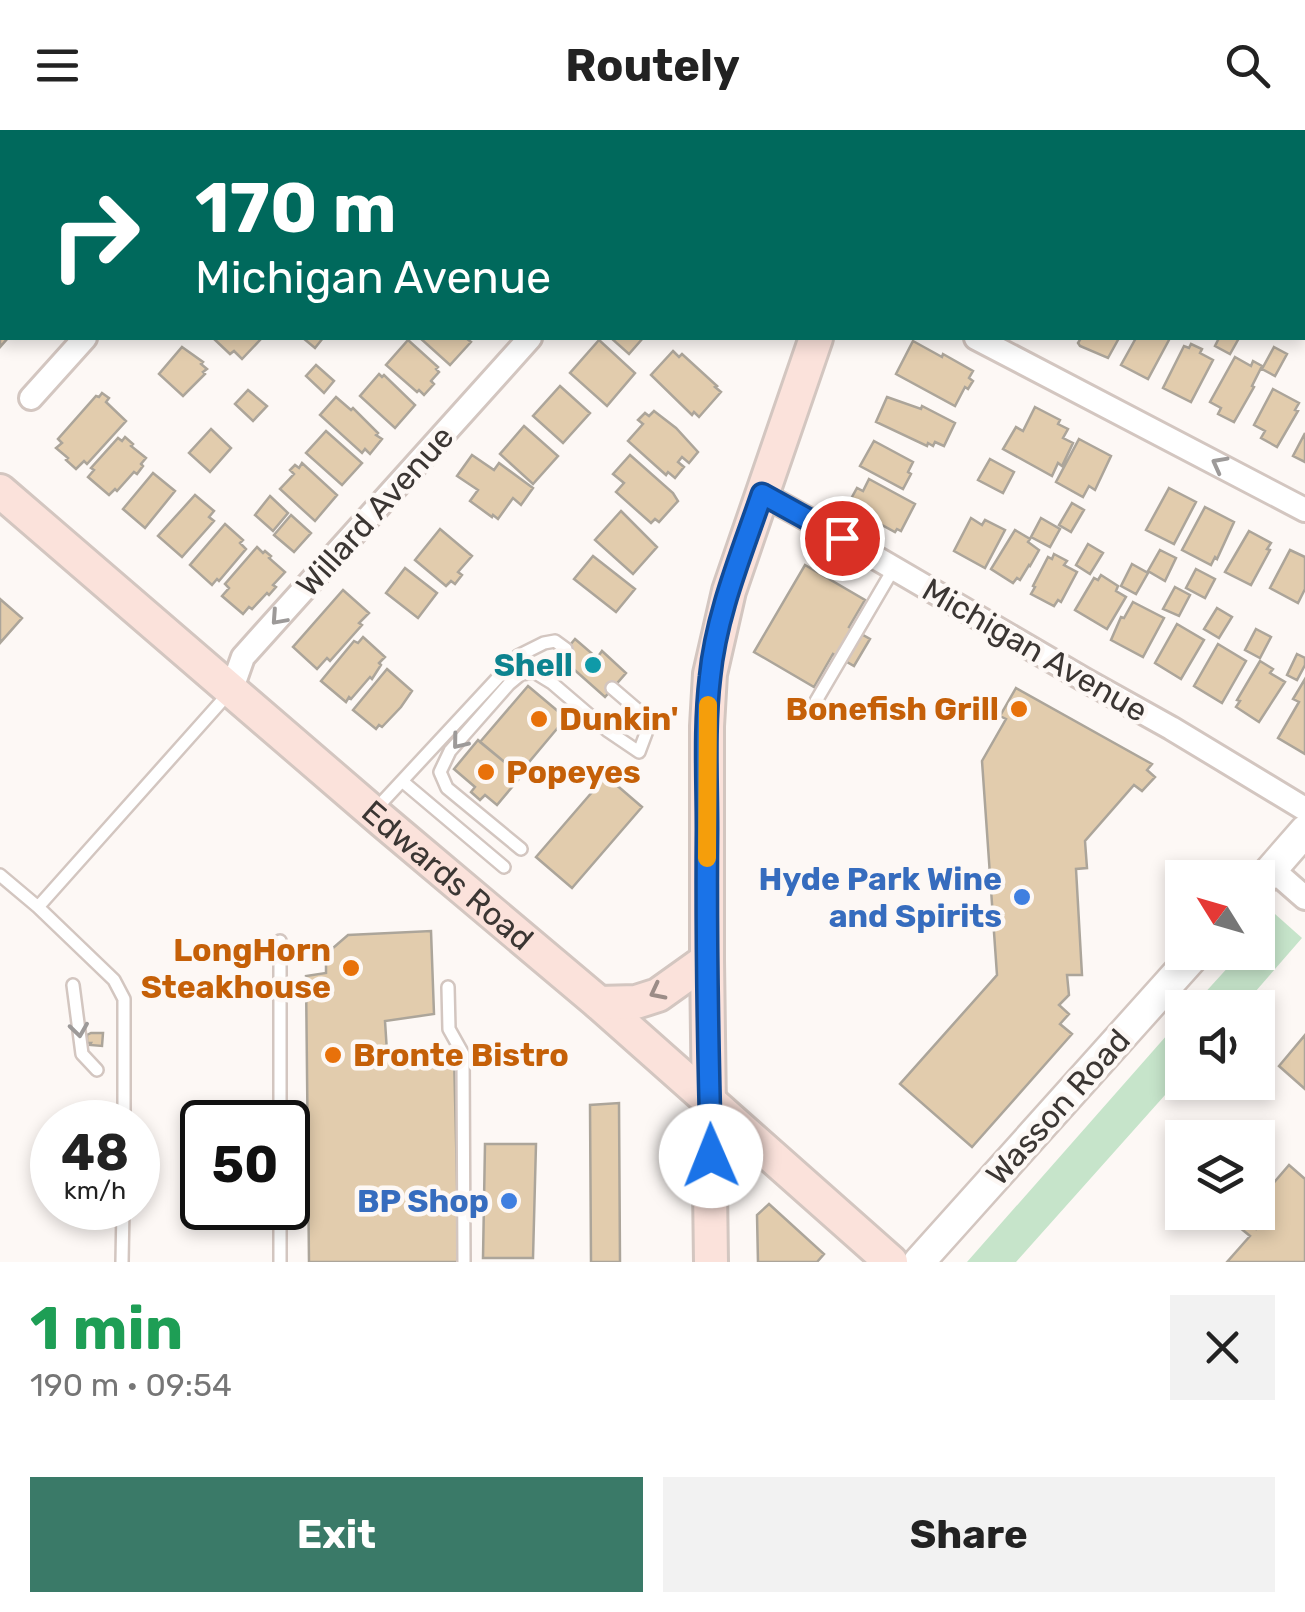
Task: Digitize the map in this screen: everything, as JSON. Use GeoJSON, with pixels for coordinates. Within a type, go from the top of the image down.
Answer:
{"type":"FeatureCollection","features":[{"type":"Feature","properties":{"kind":"main road"},"geometry":{"type":"LineString","coordinates":[[711,1262],[707,960],[710,674],[729,591],[815,340]]}},
{"type":"Feature","properties":{"kind":"main road","name":"Edwards Road"},"geometry":{"type":"LineString","coordinates":[[5,500],[599,1004],[891,1262]]}},
{"type":"Feature","properties":{"kind":"main road"},"geometry":{"type":"LineString","coordinates":[[599,1004],[636,1002],[658,995],[707,960]]}},
{"type":"Feature","properties":{"kind":"street"},"geometry":{"type":"LineString","coordinates":[[31,398],[84,340]]}},
{"type":"Feature","properties":{"kind":"street","name":"Willard Avenue"},"geometry":{"type":"LineString","coordinates":[[231,691],[243,658],[528,340]]}},
{"type":"Feature","properties":{"kind":"street"},"geometry":{"type":"LineString","coordinates":[[980,340],[1305,510]]}},
{"type":"Feature","properties":{"kind":"street","name":"Michigan Avenue"},"geometry":{"type":"LineString","coordinates":[[762,494],[1305,809]]}},
{"type":"Feature","properties":{"kind":"street"},"geometry":{"type":"LineString","coordinates":[[1275,866],[1305,831]]}},
{"type":"Feature","properties":{"kind":"street"},"geometry":{"type":"LineString","coordinates":[[1275,882],[1305,898]]}},
{"type":"Feature","properties":{"kind":"street","name":"Wasson Road"},"geometry":{"type":"LineString","coordinates":[[919,1262],[1181,970]]}},
{"type":"Feature","properties":{"kind":"lane"},"geometry":{"type":"LineString","coordinates":[[816,701],[894,568]]}},
{"type":"Feature","properties":{"kind":"lane"},"geometry":{"type":"LineString","coordinates":[[372,812],[518,656],[556,641],[566,649]]}},
{"type":"Feature","properties":{"kind":"lane"},"geometry":{"type":"LineString","coordinates":[[521,849],[448,788],[440,772],[450,750],[509,684],[521,674],[534,672],[639,752],[648,728],[640,712],[612,688]]}},
{"type":"Feature","properties":{"kind":"lane"},"geometry":{"type":"LineString","coordinates":[[38,907],[231,691]]}},
{"type":"Feature","properties":{"kind":"lane"},"geometry":{"type":"LineString","coordinates":[[402,781],[504,867]]}},
{"type":"Feature","properties":{"kind":"lane"},"geometry":{"type":"LineString","coordinates":[[0,875],[114,980],[124,999],[124,1100]]}},
{"type":"Feature","properties":{"kind":"lane"},"geometry":{"type":"LineString","coordinates":[[280,941],[280,1100]]}},
{"type":"Feature","properties":{"kind":"lane"},"geometry":{"type":"LineString","coordinates":[[73,985],[82,1054],[97,1070]]}},
{"type":"Feature","properties":{"kind":"lane"},"geometry":{"type":"LineString","coordinates":[[448,987],[449,1029],[463,1054],[464,1262]]}},
{"type":"Feature","properties":{"kind":"lane"},"geometry":{"type":"LineString","coordinates":[[122,1262],[123,1230]]}},
{"type":"Feature","properties":{"kind":"lane"},"geometry":{"type":"LineString","coordinates":[[280,1230],[280,1262]]}},
{"type":"Feature","properties":{"kind":"green space"},"geometry":{"type":"Polygon","coordinates":[[[1275,914],[1302,938],[1275,969],[1275,914]]]}},
{"type":"Feature","properties":{"kind":"green space"},"geometry":{"type":"Polygon","coordinates":[[[1226,970],[1274,970],[1257,990],[1207,990],[1226,970]]]}},
{"type":"Feature","properties":{"kind":"green space"},"geometry":{"type":"Polygon","coordinates":[[[1165,1037],[1165,1095],[1016,1262],[967,1262],[1165,1037]]]}},
{"type":"Feature","properties":{"kind":"building"},"geometry":{"type":"Polygon","coordinates":[[[215,340],[260,340],[242,359],[234,351],[230,354],[215,340]]]}},
{"type":"Feature","properties":{"kind":"building"},"geometry":{"type":"Polygon","coordinates":[[[305,340],[321,340],[315,348],[305,340]]]}},
{"type":"Feature","properties":{"kind":"building"},"geometry":{"type":"Polygon","coordinates":[[[408,340],[438,367],[439,372],[431,381],[434,384],[424,395],[386,365],[408,340]]]}},
{"type":"Feature","properties":{"kind":"building"},"geometry":{"type":"Polygon","coordinates":[[[422,340],[471,342],[450,365],[422,340]]]}},
{"type":"Feature","properties":{"kind":"building"},"geometry":{"type":"Polygon","coordinates":[[[599,340],[635,373],[607,406],[570,373],[599,340]]]}},
{"type":"Feature","properties":{"kind":"building"},"geometry":{"type":"Polygon","coordinates":[[[613,340],[641,340],[629,354],[613,340]]]}},
{"type":"Feature","properties":{"kind":"building"},"geometry":{"type":"Polygon","coordinates":[[[1080,340],[1118,340],[1108,358],[1078,343],[1080,340]]]}},
{"type":"Feature","properties":{"kind":"building"},"geometry":{"type":"Polygon","coordinates":[[[1135,340],[1169,340],[1148,379],[1121,365],[1135,340]]]}},
{"type":"Feature","properties":{"kind":"building"},"geometry":{"type":"Polygon","coordinates":[[[1218,340],[1238,340],[1230,354],[1215,346],[1218,340]]]}},
{"type":"Feature","properties":{"kind":"building"},"geometry":{"type":"Polygon","coordinates":[[[913,341],[973,371],[969,378],[973,381],[955,406],[896,374],[913,341]]]}},
{"type":"Feature","properties":{"kind":"building"},"geometry":{"type":"Polygon","coordinates":[[[1191,344],[1213,360],[1191,402],[1163,388],[1184,346],[1189,348],[1191,344]]]}},
{"type":"Feature","properties":{"kind":"building"},"geometry":{"type":"Polygon","coordinates":[[[182,347],[207,369],[183,396],[159,374],[182,347]]]}},
{"type":"Feature","properties":{"kind":"building"},"geometry":{"type":"Polygon","coordinates":[[[1274,347],[1287,354],[1275,376],[1262,369],[1274,347]]]}},
{"type":"Feature","properties":{"kind":"building"},"geometry":{"type":"Polygon","coordinates":[[[673,351],[679,357],[682,354],[721,392],[699,417],[694,412],[692,415],[651,375],[673,351]]]}},
{"type":"Feature","properties":{"kind":"building"},"geometry":{"type":"Polygon","coordinates":[[[1235,357],[1251,366],[1253,361],[1262,366],[1234,422],[1218,414],[1221,408],[1210,402],[1235,357]]]}},
{"type":"Feature","properties":{"kind":"building"},"geometry":{"type":"Polygon","coordinates":[[[316,365],[334,381],[324,393],[306,376],[316,365]]]}},
{"type":"Feature","properties":{"kind":"building"},"geometry":{"type":"Polygon","coordinates":[[[379,374],[415,405],[395,428],[360,396],[379,374]]]}},
{"type":"Feature","properties":{"kind":"building"},"geometry":{"type":"Polygon","coordinates":[[[560,386],[590,413],[563,443],[533,416],[560,386]]]}},
{"type":"Feature","properties":{"kind":"building"},"geometry":{"type":"Polygon","coordinates":[[[1273,389],[1299,403],[1277,447],[1261,438],[1265,431],[1254,425],[1273,389]]]}},
{"type":"Feature","properties":{"kind":"building"},"geometry":{"type":"Polygon","coordinates":[[[248,390],[267,406],[253,421],[235,404],[248,390]]]}},
{"type":"Feature","properties":{"kind":"building"},"geometry":{"type":"Polygon","coordinates":[[[102,393],[126,421],[87,464],[84,461],[76,469],[56,448],[62,443],[58,439],[102,393]]]}},
{"type":"Feature","properties":{"kind":"building"},"geometry":{"type":"Polygon","coordinates":[[[336,397],[353,408],[382,439],[370,454],[365,449],[362,453],[320,415],[336,397]]]}},
{"type":"Feature","properties":{"kind":"building"},"geometry":{"type":"Polygon","coordinates":[[[887,397],[921,409],[922,406],[955,423],[944,446],[935,442],[927,446],[876,422],[887,397]]]}},
{"type":"Feature","properties":{"kind":"building"},"geometry":{"type":"Polygon","coordinates":[[[1035,407],[1060,420],[1058,424],[1068,429],[1063,438],[1073,443],[1062,466],[1058,463],[1052,476],[1003,449],[1016,427],[1023,431],[1035,407]]]}},
{"type":"Feature","properties":{"kind":"building"},"geometry":{"type":"Polygon","coordinates":[[[654,411],[698,452],[689,463],[682,457],[678,462],[684,467],[675,478],[668,472],[666,475],[628,441],[643,424],[638,420],[654,411]]]}},
{"type":"Feature","properties":{"kind":"building"},"geometry":{"type":"Polygon","coordinates":[[[524,426],[558,456],[533,484],[500,454],[524,426]]]}},
{"type":"Feature","properties":{"kind":"building"},"geometry":{"type":"Polygon","coordinates":[[[211,429],[231,448],[210,472],[189,453],[211,429]]]}},
{"type":"Feature","properties":{"kind":"building"},"geometry":{"type":"Polygon","coordinates":[[[326,431],[362,463],[342,485],[306,453],[326,431]]]}},
{"type":"Feature","properties":{"kind":"building"},"geometry":{"type":"Polygon","coordinates":[[[1305,433],[1305,462],[1293,456],[1305,433]]]}},
{"type":"Feature","properties":{"kind":"building"},"geometry":{"type":"Polygon","coordinates":[[[125,437],[146,458],[137,474],[134,472],[109,495],[88,477],[94,470],[91,468],[118,438],[122,441],[125,437]]]}},
{"type":"Feature","properties":{"kind":"building"},"geometry":{"type":"Polygon","coordinates":[[[1079,439],[1111,456],[1095,490],[1089,486],[1083,497],[1056,482],[1079,439]]]}},
{"type":"Feature","properties":{"kind":"building"},"geometry":{"type":"Polygon","coordinates":[[[874,441],[913,462],[903,489],[860,466],[874,441]]]}},
{"type":"Feature","properties":{"kind":"building"},"geometry":{"type":"Polygon","coordinates":[[[472,455],[494,470],[499,463],[533,488],[521,505],[513,498],[498,519],[470,501],[478,490],[457,476],[472,455]]]}},
{"type":"Feature","properties":{"kind":"building"},"geometry":{"type":"Polygon","coordinates":[[[630,455],[678,501],[659,522],[655,519],[651,523],[616,492],[624,483],[613,474],[630,455]]]}},
{"type":"Feature","properties":{"kind":"building"},"geometry":{"type":"Polygon","coordinates":[[[990,459],[1014,472],[1003,493],[978,480],[990,459]]]}},
{"type":"Feature","properties":{"kind":"building"},"geometry":{"type":"Polygon","coordinates":[[[302,463],[337,495],[315,521],[280,489],[294,474],[290,470],[302,463]]]}},
{"type":"Feature","properties":{"kind":"building"},"geometry":{"type":"Polygon","coordinates":[[[153,473],[175,491],[145,528],[123,509],[153,473]]]}},
{"type":"Feature","properties":{"kind":"building"},"geometry":{"type":"Polygon","coordinates":[[[869,479],[915,504],[901,531],[895,532],[847,506],[857,488],[863,491],[869,479]]]}},
{"type":"Feature","properties":{"kind":"building"},"geometry":{"type":"Polygon","coordinates":[[[1169,488],[1196,502],[1174,544],[1146,530],[1169,488]]]}},
{"type":"Feature","properties":{"kind":"building"},"geometry":{"type":"Polygon","coordinates":[[[195,495],[214,511],[209,517],[214,521],[182,557],[158,536],[195,495]]]}},
{"type":"Feature","properties":{"kind":"building"},"geometry":{"type":"Polygon","coordinates":[[[270,496],[288,513],[273,531],[255,515],[270,496]]]}},
{"type":"Feature","properties":{"kind":"building"},"geometry":{"type":"Polygon","coordinates":[[[1072,503],[1084,510],[1071,532],[1059,525],[1072,503]]]}},
{"type":"Feature","properties":{"kind":"building"},"geometry":{"type":"Polygon","coordinates":[[[1205,507],[1234,522],[1211,565],[1182,550],[1205,507]]]}},
{"type":"Feature","properties":{"kind":"building"},"geometry":{"type":"Polygon","coordinates":[[[621,511],[657,547],[633,574],[595,540],[621,511]]]}},
{"type":"Feature","properties":{"kind":"building"},"geometry":{"type":"Polygon","coordinates":[[[291,515],[311,533],[294,552],[274,535],[291,515]]]}},
{"type":"Feature","properties":{"kind":"building"},"geometry":{"type":"Polygon","coordinates":[[[971,518],[1005,530],[985,568],[954,551],[971,518]]]}},
{"type":"Feature","properties":{"kind":"building"},"geometry":{"type":"Polygon","coordinates":[[[1041,518],[1060,529],[1050,547],[1031,537],[1041,518]]]}},
{"type":"Feature","properties":{"kind":"building"},"geometry":{"type":"Polygon","coordinates":[[[225,524],[243,540],[240,543],[246,549],[212,585],[190,565],[225,524]]]}},
{"type":"Feature","properties":{"kind":"building"},"geometry":{"type":"Polygon","coordinates":[[[440,529],[472,556],[458,572],[462,575],[455,584],[451,581],[446,586],[415,560],[440,529]]]}},
{"type":"Feature","properties":{"kind":"building"},"geometry":{"type":"Polygon","coordinates":[[[1015,530],[1039,550],[1020,580],[1017,578],[1013,583],[991,569],[1015,530]]]}},
{"type":"Feature","properties":{"kind":"building"},"geometry":{"type":"Polygon","coordinates":[[[1249,531],[1271,543],[1251,585],[1225,572],[1249,531]]]}},
{"type":"Feature","properties":{"kind":"building"},"geometry":{"type":"Polygon","coordinates":[[[1088,544],[1103,553],[1090,574],[1076,565],[1088,544]]]}},
{"type":"Feature","properties":{"kind":"building"},"geometry":{"type":"Polygon","coordinates":[[[257,547],[285,572],[269,595],[243,614],[222,596],[229,588],[225,584],[257,547]]]}},
{"type":"Feature","properties":{"kind":"building"},"geometry":{"type":"Polygon","coordinates":[[[1160,550],[1176,558],[1165,581],[1148,571],[1160,550]]]}},
{"type":"Feature","properties":{"kind":"building"},"geometry":{"type":"Polygon","coordinates":[[[1290,550],[1305,557],[1305,589],[1298,603],[1270,588],[1290,550]]]}},
{"type":"Feature","properties":{"kind":"building"},"geometry":{"type":"Polygon","coordinates":[[[1054,554],[1077,572],[1061,602],[1058,600],[1054,606],[1031,594],[1048,557],[1052,559],[1054,554]]]}},
{"type":"Feature","properties":{"kind":"building"},"geometry":{"type":"Polygon","coordinates":[[[593,556],[635,589],[616,612],[574,579],[593,556]]]}},
{"type":"Feature","properties":{"kind":"building"},"geometry":{"type":"Polygon","coordinates":[[[1132,564],[1148,573],[1136,594],[1121,586],[1132,564]]]}},
{"type":"Feature","properties":{"kind":"building"},"geometry":{"type":"Polygon","coordinates":[[[805,565],[865,600],[849,627],[870,639],[854,666],[833,654],[814,687],[754,652],[805,565]]]}},
{"type":"Feature","properties":{"kind":"building"},"geometry":{"type":"Polygon","coordinates":[[[405,568],[437,593],[418,618],[386,593],[405,568]]]}},
{"type":"Feature","properties":{"kind":"building"},"geometry":{"type":"Polygon","coordinates":[[[1196,569],[1215,579],[1205,598],[1186,588],[1196,569]]]}},
{"type":"Feature","properties":{"kind":"building"},"geometry":{"type":"Polygon","coordinates":[[[1101,575],[1126,597],[1107,629],[1075,610],[1094,578],[1098,580],[1101,575]]]}},
{"type":"Feature","properties":{"kind":"building"},"geometry":{"type":"Polygon","coordinates":[[[1175,587],[1190,595],[1179,616],[1163,609],[1175,587]]]}},
{"type":"Feature","properties":{"kind":"building"},"geometry":{"type":"Polygon","coordinates":[[[343,590],[369,613],[330,661],[327,658],[317,669],[293,647],[343,590]]]}},
{"type":"Feature","properties":{"kind":"building"},"geometry":{"type":"Polygon","coordinates":[[[0,599],[22,618],[0,643],[0,599]]]}},
{"type":"Feature","properties":{"kind":"building"},"geometry":{"type":"Polygon","coordinates":[[[1133,602],[1164,618],[1143,657],[1111,640],[1133,602]]]}},
{"type":"Feature","properties":{"kind":"building"},"geometry":{"type":"Polygon","coordinates":[[[1217,608],[1232,617],[1219,638],[1204,629],[1217,608]]]}},
{"type":"Feature","properties":{"kind":"building"},"geometry":{"type":"Polygon","coordinates":[[[1177,624],[1204,640],[1181,679],[1155,663],[1177,624]]]}},
{"type":"Feature","properties":{"kind":"building"},"geometry":{"type":"Polygon","coordinates":[[[1256,629],[1271,637],[1260,658],[1245,650],[1256,629]]]}},
{"type":"Feature","properties":{"kind":"building"},"geometry":{"type":"Polygon","coordinates":[[[363,637],[385,657],[372,679],[346,702],[321,681],[354,641],[358,643],[363,637]]]}},
{"type":"Feature","properties":{"kind":"building","name":"Shell"},"geometry":{"type":"Polygon","coordinates":[[[575,639],[597,658],[602,651],[626,673],[605,697],[560,657],[575,639]]]}},
{"type":"Feature","properties":{"kind":"building"},"geometry":{"type":"Polygon","coordinates":[[[1218,644],[1246,661],[1222,703],[1194,686],[1218,644]]]}},
{"type":"Feature","properties":{"kind":"building"},"geometry":{"type":"Polygon","coordinates":[[[1297,654],[1305,658],[1305,665],[1297,680],[1287,675],[1297,654]]]}},
{"type":"Feature","properties":{"kind":"building"},"geometry":{"type":"Polygon","coordinates":[[[1260,661],[1285,682],[1259,722],[1236,707],[1260,661]]]}},
{"type":"Feature","properties":{"kind":"building"},"geometry":{"type":"Polygon","coordinates":[[[387,669],[412,691],[401,707],[376,729],[353,710],[387,669]]]}},
{"type":"Feature","properties":{"kind":"building"},"geometry":{"type":"Polygon","coordinates":[[[1305,679],[1305,754],[1278,738],[1299,702],[1293,699],[1305,679]]]}},
{"type":"Feature","properties":{"kind":"building","name":"Shell"},"geometry":{"type":"Polygon","coordinates":[[[528,686],[566,718],[519,774],[480,742],[528,686]]]}},
{"type":"Feature","properties":{"kind":"building"},"geometry":{"type":"Polygon","coordinates":[[[1016,688],[1152,764],[1147,770],[1155,777],[1142,791],[1134,785],[1085,841],[1087,868],[1076,869],[1082,975],[1067,975],[1069,995],[1059,1005],[1069,1014],[1060,1024],[1072,1034],[972,1147],[900,1084],[997,975],[982,761],[1006,719],[1000,716],[1016,688]]]}},
{"type":"Feature","properties":{"kind":"building","name":"Popeyes"},"geometry":{"type":"Polygon","coordinates":[[[478,740],[519,774],[497,805],[485,795],[480,800],[471,792],[475,787],[454,769],[478,740]]]}},
{"type":"Feature","properties":{"kind":"building"},"geometry":{"type":"Polygon","coordinates":[[[606,776],[642,807],[572,888],[536,857],[606,776]]]}},
{"type":"Feature","properties":{"kind":"building"},"geometry":{"type":"Polygon","coordinates":[[[431,931],[434,1014],[385,1021],[387,1052],[454,1055],[459,1262],[309,1262],[306,976],[326,973],[326,954],[348,935],[431,931]]]}},
{"type":"Feature","properties":{"kind":"building"},"geometry":{"type":"Polygon","coordinates":[[[91,1033],[103,1033],[102,1046],[87,1043],[91,1033]]]}},
{"type":"Feature","properties":{"kind":"building"},"geometry":{"type":"Polygon","coordinates":[[[1305,1035],[1305,1089],[1279,1066],[1305,1035]]]}},
{"type":"Feature","properties":{"kind":"building"},"geometry":{"type":"Polygon","coordinates":[[[619,1103],[620,1262],[591,1262],[590,1105],[619,1103]]]}},
{"type":"Feature","properties":{"kind":"building","name":"BP Shop"},"geometry":{"type":"Polygon","coordinates":[[[485,1144],[536,1144],[533,1258],[483,1258],[485,1144]]]}},
{"type":"Feature","properties":{"kind":"building"},"geometry":{"type":"Polygon","coordinates":[[[1289,1165],[1305,1179],[1305,1262],[1227,1262],[1250,1236],[1243,1230],[1275,1230],[1275,1181],[1289,1165]]]}},
{"type":"Feature","properties":{"kind":"building"},"geometry":{"type":"Polygon","coordinates":[[[769,1204],[824,1254],[817,1262],[758,1262],[757,1215],[769,1204]]]}},
{"type":"Feature","properties":{"kind":"slow traffic"},"geometry":{"type":"LineString","coordinates":[[707,858],[708,705]]}},
{"type":"Feature","properties":{"kind":"place","name":"Shell"},"geometry":{"type":"Point","coordinates":[593,665]}},
{"type":"Feature","properties":{"kind":"place","name":"Bonefish Grill"},"geometry":{"type":"Point","coordinates":[1019,709]}},
{"type":"Feature","properties":{"kind":"place","name":"Dunkin'"},"geometry":{"type":"Point","coordinates":[539,719]}},
{"type":"Feature","properties":{"kind":"place","name":"Popeyes"},"geometry":{"type":"Point","coordinates":[486,772]}},
{"type":"Feature","properties":{"kind":"place","name":"Hyde Park Wine and Spirits"},"geometry":{"type":"Point","coordinates":[1022,897]}},
{"type":"Feature","properties":{"kind":"place","name":"LongHorn Steakhouse"},"geometry":{"type":"Point","coordinates":[351,968]}},
{"type":"Feature","properties":{"kind":"place","name":"Bronte Bistro"},"geometry":{"type":"Point","coordinates":[333,1055]}},
{"type":"Feature","properties":{"kind":"place","name":"BP Shop"},"geometry":{"type":"Point","coordinates":[509,1201]}},
{"type":"Feature","properties":{"kind":"route"},"geometry":{"type":"LineString","coordinates":[[711,1156],[707,726],[710,674],[718,633],[762,494],[842,538]]}}]}
